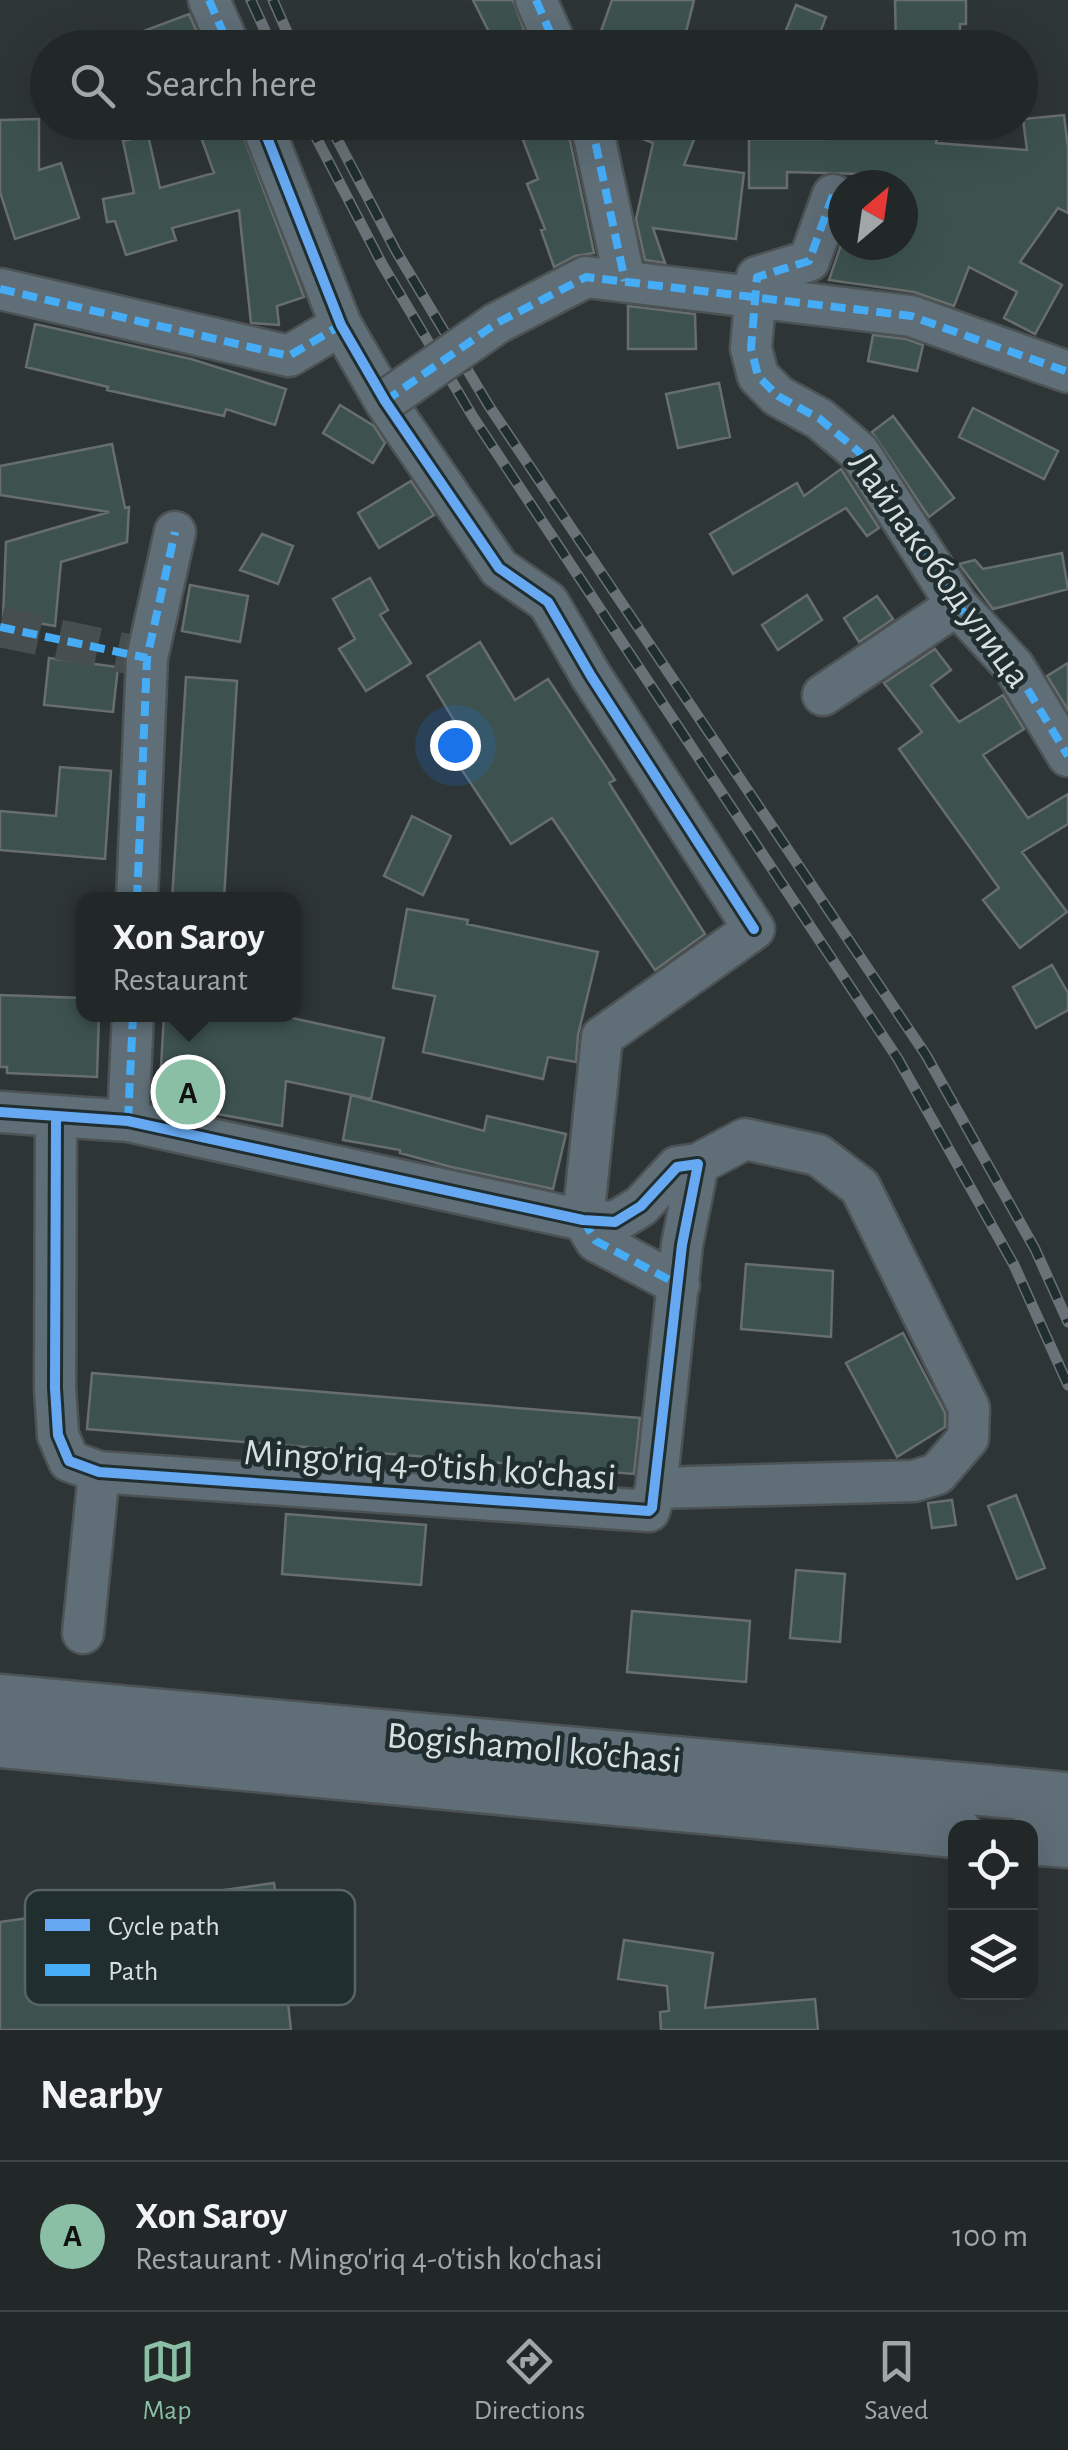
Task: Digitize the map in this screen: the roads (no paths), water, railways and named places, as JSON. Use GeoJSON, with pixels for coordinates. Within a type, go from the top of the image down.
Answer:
{"type":"FeatureCollection","features":[{"type":"Feature","properties":{"kind":"main road","name":"Bogishamol ko'chasi"},"geometry":{"type":"LineString","coordinates":[[0,1700],[1068,1798]]}},
{"type":"Feature","properties":{"kind":"main road","name":"Bogishamol ko'chasi"},"geometry":{"type":"LineString","coordinates":[[0,1742],[948,1831]]}},
{"type":"Feature","properties":{"kind":"main road"},"geometry":{"type":"LineString","coordinates":[[1038,1840],[1068,1842]]}},
{"type":"Feature","properties":{"kind":"street"},"geometry":{"type":"LineString","coordinates":[[209,0],[222,30]]}},
{"type":"Feature","properties":{"kind":"street"},"geometry":{"type":"LineString","coordinates":[[536,0],[549,30]]}},
{"type":"Feature","properties":{"kind":"street"},"geometry":{"type":"LineString","coordinates":[[267,140],[341,324],[385,401],[499,568],[548,602],[591,676],[754,929],[602,1037],[583,1220],[596,1241],[679,1285]]}},
{"type":"Feature","properties":{"kind":"street"},"geometry":{"type":"LineString","coordinates":[[595,140],[625,281]]}},
{"type":"Feature","properties":{"kind":"street"},"geometry":{"type":"LineString","coordinates":[[753,299],[757,277],[810,261],[828,209]]}},
{"type":"Feature","properties":{"kind":"street"},"geometry":{"type":"LineString","coordinates":[[385,401],[497,323],[586,277],[911,316],[1068,372]]}},
{"type":"Feature","properties":{"kind":"street"},"geometry":{"type":"LineString","coordinates":[[0,289],[289,356],[341,324]]}},
{"type":"Feature","properties":{"kind":"street","name":"Лайлакобод улица"},"geometry":{"type":"LineString","coordinates":[[753,299],[751,348],[758,376],[778,396],[820,419],[859,452],[957,606],[1014,667],[1068,756]]}},
{"type":"Feature","properties":{"kind":"street"},"geometry":{"type":"LineString","coordinates":[[138,892],[147,658],[174,532]]}},
{"type":"Feature","properties":{"kind":"street"},"geometry":{"type":"LineString","coordinates":[[823,695],[957,606]]}},
{"type":"Feature","properties":{"kind":"street"},"geometry":{"type":"LineString","coordinates":[[128,1121],[133,1022]]}},
{"type":"Feature","properties":{"kind":"street"},"geometry":{"type":"LineString","coordinates":[[0,1112],[128,1121],[583,1220],[615,1222],[641,1206],[677,1167],[698,1164],[745,1138],[818,1155],[860,1188],[969,1408],[968,1438],[937,1474],[914,1481],[656,1488]]}},
{"type":"Feature","properties":{"kind":"street"},"geometry":{"type":"LineString","coordinates":[[56,1117],[58,1435],[69,1460],[99,1472],[84,1633]]}},
{"type":"Feature","properties":{"kind":"street","name":"Mingo'riq 4-o'tish ko'chasi"},"geometry":{"type":"LineString","coordinates":[[99,1472],[649,1511],[656,1488],[684,1226],[698,1164]]}},
{"type":"Feature","properties":{"kind":"tunnel"},"geometry":{"type":"LineString","coordinates":[[0,627],[147,658]]}},
{"type":"Feature","properties":{"kind":"railway"},"geometry":{"type":"LineString","coordinates":[[251,0],[265,30]]}},
{"type":"Feature","properties":{"kind":"railway"},"geometry":{"type":"LineString","coordinates":[[273,0],[286,30]]}},
{"type":"Feature","properties":{"kind":"railway"},"geometry":{"type":"LineString","coordinates":[[317,140],[382,264],[473,417],[898,1059],[1014,1265],[1068,1385]]}},
{"type":"Feature","properties":{"kind":"railway"},"geometry":{"type":"LineString","coordinates":[[337,140],[396,251],[489,406],[926,1055],[1035,1249],[1068,1322]]}},
{"type":"Feature","properties":{"kind":"place","name":"Xon Saroy"},"geometry":{"type":"Point","coordinates":[188,1092]}}]}
